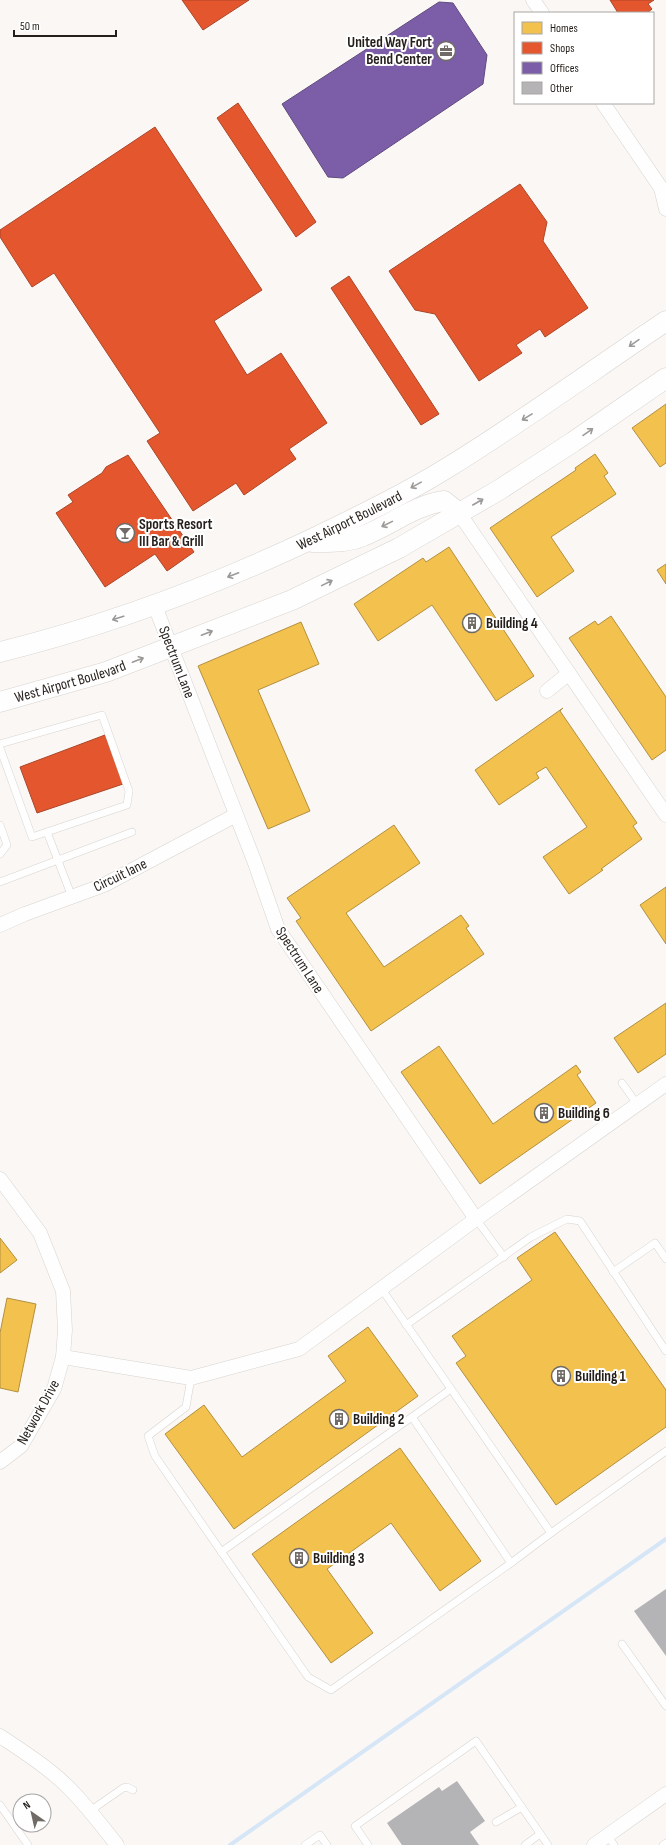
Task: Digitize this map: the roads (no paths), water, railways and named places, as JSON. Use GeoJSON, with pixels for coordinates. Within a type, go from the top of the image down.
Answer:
{"type":"FeatureCollection","features":[{"type":"Feature","properties":{"kind":"main road","name":"West Airport Boulevard"},"geometry":{"type":"LineString","coordinates":[[0,652],[50,640],[155,606],[251,568],[356,518],[445,469],[534,413],[666,322]]}},
{"type":"Feature","properties":{"kind":"main road","name":"West Airport Boulevard"},"geometry":{"type":"LineString","coordinates":[[0,702],[106,672],[171,647],[292,600],[399,548],[459,513],[573,442],[666,378]]}},
{"type":"Feature","properties":{"kind":"main road"},"geometry":{"type":"LineString","coordinates":[[305,542],[341,542],[362,536],[428,503],[444,501],[459,513]]}},
{"type":"Feature","properties":{"kind":"street"},"geometry":{"type":"LineString","coordinates":[[533,0],[541,12]]}},
{"type":"Feature","properties":{"kind":"street"},"geometry":{"type":"LineString","coordinates":[[604,104],[664,190],[666,209]]}},
{"type":"Feature","properties":{"kind":"street"},"geometry":{"type":"LineString","coordinates":[[459,513],[666,815]]}},
{"type":"Feature","properties":{"kind":"street","name":"Spectrum Lane"},"geometry":{"type":"LineString","coordinates":[[155,606],[236,815],[278,930],[476,1219]]}},
{"type":"Feature","properties":{"kind":"street"},"geometry":{"type":"LineString","coordinates":[[547,691],[568,674]]}},
{"type":"Feature","properties":{"kind":"street","name":"Circuit lane"},"geometry":{"type":"LineString","coordinates":[[0,925],[104,886],[236,815]]}},
{"type":"Feature","properties":{"kind":"street"},"geometry":{"type":"LineString","coordinates":[[63,1357],[191,1378],[299,1349],[476,1219],[666,1084]]}},
{"type":"Feature","properties":{"kind":"street","name":"Network Drive"},"geometry":{"type":"LineString","coordinates":[[0,1179],[40,1233],[62,1291],[65,1330],[63,1357],[54,1389],[21,1446],[0,1462]]}},
{"type":"Feature","properties":{"kind":"street"},"geometry":{"type":"LineString","coordinates":[[0,1736],[46,1768],[68,1787],[90,1811],[116,1844]]}},
{"type":"Feature","properties":{"kind":"street"},"geometry":{"type":"LineString","coordinates":[[594,1845],[611,1840],[666,1794]]}},
{"type":"Feature","properties":{"kind":"lane"},"geometry":{"type":"LineString","coordinates":[[0,744],[102,714],[129,791],[127,805],[32,837],[0,748]]}},
{"type":"Feature","properties":{"kind":"lane"},"geometry":{"type":"LineString","coordinates":[[0,825],[7,845],[0,854]]}},
{"type":"Feature","properties":{"kind":"lane"},"geometry":{"type":"LineString","coordinates":[[47,832],[72,897]]}},
{"type":"Feature","properties":{"kind":"lane"},"geometry":{"type":"LineString","coordinates":[[0,882],[132,832]]}},
{"type":"Feature","properties":{"kind":"lane"},"geometry":{"type":"LineString","coordinates":[[622,1082],[637,1104]]}},
{"type":"Feature","properties":{"kind":"lane"},"geometry":{"type":"LineString","coordinates":[[406,1325],[531,1237],[567,1218],[580,1221],[666,1351]]}},
{"type":"Feature","properties":{"kind":"lane"},"geometry":{"type":"LineString","coordinates":[[476,1219],[504,1257]]}},
{"type":"Feature","properties":{"kind":"lane"},"geometry":{"type":"LineString","coordinates":[[613,1272],[655,1243],[666,1259]]}},
{"type":"Feature","properties":{"kind":"lane"},"geometry":{"type":"LineString","coordinates":[[381,1288],[551,1533]]}},
{"type":"Feature","properties":{"kind":"lane"},"geometry":{"type":"LineString","coordinates":[[191,1378],[186,1407],[148,1436],[155,1456],[308,1677],[331,1690],[666,1451]]}},
{"type":"Feature","properties":{"kind":"lane"},"geometry":{"type":"LineString","coordinates":[[221,1552],[451,1390]]}},
{"type":"Feature","properties":{"kind":"lane"},"geometry":{"type":"LineString","coordinates":[[412,1417],[511,1563]]}},
{"type":"Feature","properties":{"kind":"lane"},"geometry":{"type":"LineString","coordinates":[[622,1644],[666,1706]]}},
{"type":"Feature","properties":{"kind":"lane"},"geometry":{"type":"LineString","coordinates":[[368,1845],[355,1826],[476,1741],[548,1845]]}},
{"type":"Feature","properties":{"kind":"lane"},"geometry":{"type":"LineString","coordinates":[[90,1811],[123,1788],[127,1787],[133,1790]]}},
{"type":"Feature","properties":{"kind":"lane"},"geometry":{"type":"LineString","coordinates":[[0,1805],[28,1845]]}},
{"type":"Feature","properties":{"kind":"lane"},"geometry":{"type":"LineString","coordinates":[[496,1822],[522,1807]]}},
{"type":"Feature","properties":{"kind":"lane"},"geometry":{"type":"LineString","coordinates":[[525,1845],[540,1834]]}},
{"type":"Feature","properties":{"kind":"lane"},"geometry":{"type":"LineString","coordinates":[[305,1845],[320,1835],[327,1845]]}},
{"type":"Feature","properties":{"kind":"waterway"},"geometry":{"type":"LineString","coordinates":[[230,1845],[666,1539]]}},
{"type":"Feature","properties":{"kind":"place","name":"United Way Fort Bend Center"},"geometry":{"type":"Point","coordinates":[446,51]}},
{"type":"Feature","properties":{"kind":"place","name":"Sports Resort III Bar & Grill"},"geometry":{"type":"Point","coordinates":[125,533]}},
{"type":"Feature","properties":{"kind":"place","name":"Building 4"},"geometry":{"type":"Point","coordinates":[472,623]}},
{"type":"Feature","properties":{"kind":"place","name":"Building 6"},"geometry":{"type":"Point","coordinates":[544,1113]}},
{"type":"Feature","properties":{"kind":"place","name":"Building 1"},"geometry":{"type":"Point","coordinates":[561,1376]}},
{"type":"Feature","properties":{"kind":"place","name":"Building 2"},"geometry":{"type":"Point","coordinates":[339,1419]}},
{"type":"Feature","properties":{"kind":"place","name":"Building 3"},"geometry":{"type":"Point","coordinates":[299,1558]}}]}
